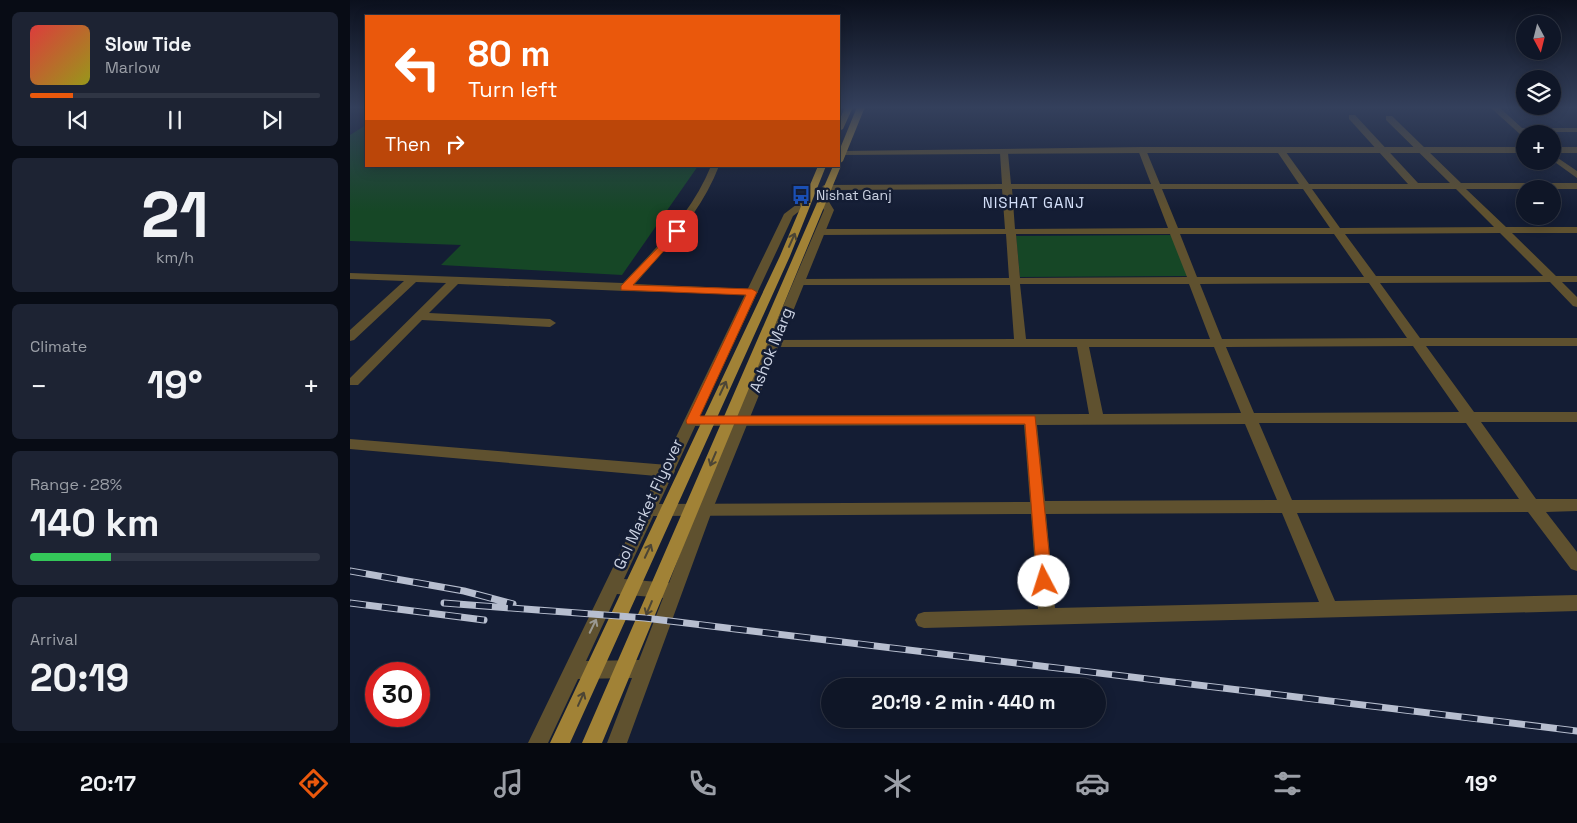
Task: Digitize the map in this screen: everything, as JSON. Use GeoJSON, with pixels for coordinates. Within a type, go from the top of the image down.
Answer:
{"type":"FeatureCollection","features":[{"type":"Feature","properties":{"kind":"main road"},"geometry":{"type":"LineString","coordinates":[[840,158],[847,142]]}},
{"type":"Feature","properties":{"kind":"main road"},"geometry":{"type":"LineString","coordinates":[[808,200],[822,167]]}},
{"type":"Feature","properties":{"kind":"main road","name":"Ashok Marg"},"geometry":{"type":"LineString","coordinates":[[825,193],[836,167]]}},
{"type":"Feature","properties":{"kind":"main road","name":"Gol Market Flyover"},"geometry":{"type":"LineString","coordinates":[[592,743],[812,224],[808,200]]}},
{"type":"Feature","properties":{"kind":"main road","name":"Gol Market Flyover"},"geometry":{"type":"LineString","coordinates":[[560,743],[812,224]]}},
{"type":"Feature","properties":{"kind":"street"},"geometry":{"type":"LineString","coordinates":[[1374,142],[1415,186]]}},
{"type":"Feature","properties":{"kind":"street"},"geometry":{"type":"LineString","coordinates":[[1412,142],[1577,302]]}},
{"type":"Feature","properties":{"kind":"street"},"geometry":{"type":"LineString","coordinates":[[840,158],[1142,150],[1516,150]]}},
{"type":"Feature","properties":{"kind":"street"},"geometry":{"type":"LineString","coordinates":[[1142,150],[1218,343],[1330,609]]}},
{"type":"Feature","properties":{"kind":"street"},"geometry":{"type":"LineString","coordinates":[[1280,150],[1532,505],[1577,564]]}},
{"type":"Feature","properties":{"kind":"street"},"geometry":{"type":"LineString","coordinates":[[1561,150],[1577,150]]}},
{"type":"Feature","properties":{"kind":"street"},"geometry":{"type":"LineString","coordinates":[[1004,153],[1020,344]]}},
{"type":"Feature","properties":{"kind":"street"},"geometry":{"type":"LineString","coordinates":[[1561,163],[1577,175]]}},
{"type":"Feature","properties":{"kind":"street"},"geometry":{"type":"LineString","coordinates":[[625,288],[677,231],[712,178],[715,167]]}},
{"type":"Feature","properties":{"kind":"street"},"geometry":{"type":"LineString","coordinates":[[825,193],[1006,187],[1577,186]]}},
{"type":"Feature","properties":{"kind":"street","name":"Ashok Marg"},"geometry":{"type":"LineString","coordinates":[[617,743],[704,511],[799,282],[812,224],[829,210],[825,193]]}},
{"type":"Feature","properties":{"kind":"street"},"geometry":{"type":"LineString","coordinates":[[538,743],[789,214],[808,200]]}},
{"type":"Feature","properties":{"kind":"street"},"geometry":{"type":"LineString","coordinates":[[812,224],[1011,231],[1577,230]]}},
{"type":"Feature","properties":{"kind":"street"},"geometry":{"type":"LineString","coordinates":[[350,284],[355,276],[752,292]]}},
{"type":"Feature","properties":{"kind":"street"},"geometry":{"type":"LineString","coordinates":[[350,337],[413,279]]}},
{"type":"Feature","properties":{"kind":"street"},"geometry":{"type":"LineString","coordinates":[[799,282],[1577,279]]}},
{"type":"Feature","properties":{"kind":"street"},"geometry":{"type":"LineString","coordinates":[[354,382],[454,281]]}},
{"type":"Feature","properties":{"kind":"street"},"geometry":{"type":"LineString","coordinates":[[420,316],[550,323]]}},
{"type":"Feature","properties":{"kind":"street"},"geometry":{"type":"LineString","coordinates":[[774,344],[1577,342]]}},
{"type":"Feature","properties":{"kind":"street"},"geometry":{"type":"LineString","coordinates":[[1082,344],[1097,419]]}},
{"type":"Feature","properties":{"kind":"street"},"geometry":{"type":"LineString","coordinates":[[692,421],[1577,417]]}},
{"type":"Feature","properties":{"kind":"street"},"geometry":{"type":"LineString","coordinates":[[1030,419],[1047,617]]}},
{"type":"Feature","properties":{"kind":"street"},"geometry":{"type":"LineString","coordinates":[[350,444],[668,471]]}},
{"type":"Feature","properties":{"kind":"street"},"geometry":{"type":"LineString","coordinates":[[649,510],[1577,505]]}},
{"type":"Feature","properties":{"kind":"street"},"geometry":{"type":"LineString","coordinates":[[611,586],[674,591]]}},
{"type":"Feature","properties":{"kind":"street"},"geometry":{"type":"LineString","coordinates":[[924,620],[1577,603]]}},
{"type":"Feature","properties":{"kind":"street"},"geometry":{"type":"LineString","coordinates":[[573,670],[645,669]]}},
{"type":"Feature","properties":{"kind":"green space"},"geometry":{"type":"Polygon","coordinates":[[[350,142],[365,142],[365,167],[697,167],[622,275],[441,265],[461,245],[350,241],[350,142]]]}},
{"type":"Feature","properties":{"kind":"green space"},"geometry":{"type":"Polygon","coordinates":[[[1172,235],[1188,276],[1020,277],[1016,236],[1172,235]]]}},
{"type":"Feature","properties":{"kind":"railway"},"geometry":{"type":"LineString","coordinates":[[350,571],[464,591],[513,604]]}},
{"type":"Feature","properties":{"kind":"railway"},"geometry":{"type":"LineString","coordinates":[[350,603],[484,620]]}},
{"type":"Feature","properties":{"kind":"railway"},"geometry":{"type":"LineString","coordinates":[[444,603],[645,618],[1577,731]]}},
{"type":"Feature","properties":{"kind":"place","name":"Nishat Ganj"},"geometry":{"type":"Point","coordinates":[801,195]}},
{"type":"Feature","properties":{"kind":"district","name":"NISHAT GANJ"},"geometry":{"type":"Point","coordinates":[1034,202]}},
{"type":"Feature","properties":{"kind":"route"},"geometry":{"type":"LineString","coordinates":[[677,231],[625,288],[752,292],[692,421],[1030,419],[1044,581]]}}]}
